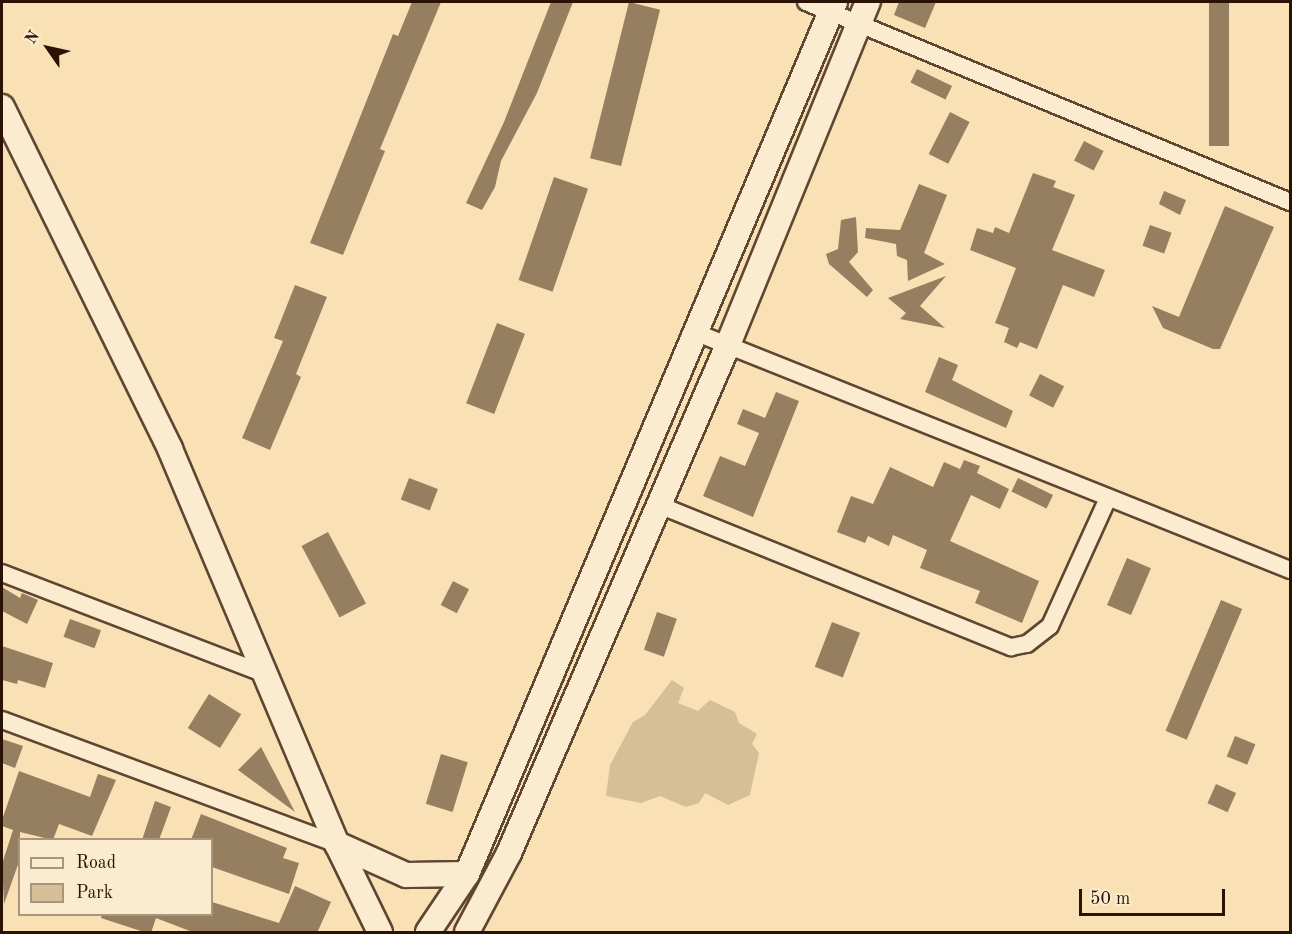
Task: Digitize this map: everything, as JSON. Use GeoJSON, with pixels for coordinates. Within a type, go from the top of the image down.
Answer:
{"type":"FeatureCollection","features":[{"type":"Feature","properties":{"kind":"main road"},"geometry":{"type":"LineString","coordinates":[[428,933],[467,874],[832,6]]}},
{"type":"Feature","properties":{"kind":"main road"},"geometry":{"type":"LineString","coordinates":[[467,933],[509,853],[727,347],[863,12]]}},
{"type":"Feature","properties":{"kind":"main road"},"geometry":{"type":"LineString","coordinates":[[2,107],[170,449],[268,675],[337,844],[380,933]]}},
{"type":"Feature","properties":{"kind":"main road"},"geometry":{"type":"LineString","coordinates":[[337,844],[406,875],[467,874]]}},
{"type":"Feature","properties":{"kind":"street"},"geometry":{"type":"LineString","coordinates":[[806,2],[863,12],[1290,202]]}},
{"type":"Feature","properties":{"kind":"street"},"geometry":{"type":"LineString","coordinates":[[696,333],[1290,570]]}},
{"type":"Feature","properties":{"kind":"street"},"geometry":{"type":"LineString","coordinates":[[659,505],[1011,647],[1028,644],[1050,626],[1108,498]]}},
{"type":"Feature","properties":{"kind":"street"},"geometry":{"type":"LineString","coordinates":[[2,573],[268,675]]}},
{"type":"Feature","properties":{"kind":"street"},"geometry":{"type":"LineString","coordinates":[[2,720],[337,844]]}},
{"type":"Feature","properties":{"kind":"green space"},"geometry":{"type":"Polygon","coordinates":[[[672,680],[684,688],[678,703],[698,711],[710,700],[735,712],[739,723],[757,734],[752,744],[759,753],[750,795],[728,805],[705,793],[699,803],[686,807],[660,796],[641,803],[606,796],[610,765],[633,722],[645,715],[672,680]]]}},
{"type":"Feature","properties":{"kind":"building"},"geometry":{"type":"Polygon","coordinates":[[[412,2],[441,2],[380,149],[385,151],[343,255],[310,243],[393,34],[398,36],[412,2]]]}},
{"type":"Feature","properties":{"kind":"building"},"geometry":{"type":"Polygon","coordinates":[[[551,2],[573,2],[537,93],[501,161],[495,187],[482,210],[466,203],[504,122],[551,2]]]}},
{"type":"Feature","properties":{"kind":"building"},"geometry":{"type":"Polygon","coordinates":[[[629,2],[660,10],[621,166],[590,158],[629,2]]]}},
{"type":"Feature","properties":{"kind":"building"},"geometry":{"type":"Polygon","coordinates":[[[899,2],[936,2],[925,28],[894,15],[899,2]]]}},
{"type":"Feature","properties":{"kind":"building"},"geometry":{"type":"Polygon","coordinates":[[[1209,2],[1229,2],[1229,146],[1209,146],[1209,2]]]}},
{"type":"Feature","properties":{"kind":"building"},"geometry":{"type":"Polygon","coordinates":[[[917,69],[952,86],[945,100],[910,82],[917,69]]]}},
{"type":"Feature","properties":{"kind":"building"},"geometry":{"type":"Polygon","coordinates":[[[950,112],[970,122],[948,164],[929,154],[950,112]]]}},
{"type":"Feature","properties":{"kind":"building"},"geometry":{"type":"Polygon","coordinates":[[[1084,141],[1104,151],[1094,171],[1074,161],[1084,141]]]}},
{"type":"Feature","properties":{"kind":"building"},"geometry":{"type":"Polygon","coordinates":[[[1033,173],[1056,181],[1053,187],[1075,195],[1052,250],[1105,270],[1094,297],[1063,285],[1037,349],[1020,342],[1017,348],[1004,342],[1009,328],[995,323],[1016,268],[970,250],[977,228],[993,233],[995,227],[1009,233],[1033,173]]]}},
{"type":"Feature","properties":{"kind":"building"},"geometry":{"type":"Polygon","coordinates":[[[554,177],[588,189],[553,292],[519,280],[554,177]]]}},
{"type":"Feature","properties":{"kind":"building"},"geometry":{"type":"Polygon","coordinates":[[[919,184],[947,195],[924,253],[945,264],[908,281],[907,260],[897,256],[896,244],[865,238],[866,228],[900,230],[919,184]]]}},
{"type":"Feature","properties":{"kind":"building"},"geometry":{"type":"Polygon","coordinates":[[[1164,191],[1186,200],[1180,215],[1159,204],[1164,191]]]}},
{"type":"Feature","properties":{"kind":"building"},"geometry":{"type":"Polygon","coordinates":[[[1225,206],[1274,227],[1220,349],[1213,349],[1163,328],[1152,306],[1179,317],[1225,206]]]}},
{"type":"Feature","properties":{"kind":"building"},"geometry":{"type":"Polygon","coordinates":[[[856,217],[858,252],[849,262],[873,290],[867,297],[829,264],[826,254],[838,249],[841,220],[856,217]]]}},
{"type":"Feature","properties":{"kind":"building"},"geometry":{"type":"Polygon","coordinates":[[[1150,225],[1172,233],[1164,254],[1142,246],[1150,225]]]}},
{"type":"Feature","properties":{"kind":"building"},"geometry":{"type":"Polygon","coordinates":[[[946,276],[920,306],[945,328],[900,319],[906,313],[888,298],[946,276]]]}},
{"type":"Feature","properties":{"kind":"building"},"geometry":{"type":"Polygon","coordinates":[[[295,285],[327,297],[296,374],[301,377],[270,450],[242,438],[283,341],[274,338],[295,285]]]}},
{"type":"Feature","properties":{"kind":"building"},"geometry":{"type":"Polygon","coordinates":[[[497,323],[525,334],[494,414],[466,403],[497,323]]]}},
{"type":"Feature","properties":{"kind":"building"},"geometry":{"type":"Polygon","coordinates":[[[939,357],[958,365],[952,380],[1013,411],[1006,428],[925,392],[939,357]]]}},
{"type":"Feature","properties":{"kind":"building"},"geometry":{"type":"Polygon","coordinates":[[[1040,374],[1064,386],[1053,408],[1029,395],[1040,374]]]}},
{"type":"Feature","properties":{"kind":"building"},"geometry":{"type":"Polygon","coordinates":[[[776,392],[799,401],[753,517],[703,496],[720,456],[745,466],[759,433],[737,424],[743,409],[765,418],[776,392]]]}},
{"type":"Feature","properties":{"kind":"building"},"geometry":{"type":"Polygon","coordinates":[[[964,460],[980,466],[977,473],[1009,489],[1000,509],[971,495],[950,541],[1039,581],[1022,623],[975,603],[980,591],[920,568],[927,550],[893,535],[889,546],[868,536],[865,543],[837,532],[851,496],[873,504],[890,467],[933,487],[944,462],[960,469],[964,460]]]}},
{"type":"Feature","properties":{"kind":"building"},"geometry":{"type":"Polygon","coordinates":[[[409,478],[438,489],[430,511],[401,499],[409,478]]]}},
{"type":"Feature","properties":{"kind":"building"},"geometry":{"type":"Polygon","coordinates":[[[1018,478],[1053,495],[1046,509],[1011,491],[1018,478]]]}},
{"type":"Feature","properties":{"kind":"building"},"geometry":{"type":"Polygon","coordinates":[[[328,532],[366,604],[340,618],[302,546],[328,532]]]}},
{"type":"Feature","properties":{"kind":"building"},"geometry":{"type":"Polygon","coordinates":[[[1127,558],[1151,568],[1131,615],[1107,605],[1127,558]]]}},
{"type":"Feature","properties":{"kind":"building"},"geometry":{"type":"Polygon","coordinates":[[[453,581],[469,589],[457,613],[441,605],[453,581]]]}},
{"type":"Feature","properties":{"kind":"building"},"geometry":{"type":"Polygon","coordinates":[[[2,587],[20,598],[22,593],[38,600],[27,624],[2,611],[2,587]]]}},
{"type":"Feature","properties":{"kind":"building"},"geometry":{"type":"Polygon","coordinates":[[[1221,600],[1242,609],[1187,740],[1166,731],[1221,600]]]}},
{"type":"Feature","properties":{"kind":"building"},"geometry":{"type":"Polygon","coordinates":[[[657,612],[677,619],[664,657],[644,650],[657,612]]]}},
{"type":"Feature","properties":{"kind":"building"},"geometry":{"type":"Polygon","coordinates":[[[70,619],[101,630],[95,648],[64,637],[70,619]]]}},
{"type":"Feature","properties":{"kind":"building"},"geometry":{"type":"Polygon","coordinates":[[[832,622],[860,633],[843,678],[815,667],[832,622]]]}},
{"type":"Feature","properties":{"kind":"building"},"geometry":{"type":"Polygon","coordinates":[[[2,646],[53,663],[45,688],[18,680],[17,684],[2,680],[2,646]]]}},
{"type":"Feature","properties":{"kind":"building"},"geometry":{"type":"Polygon","coordinates":[[[209,694],[241,714],[220,748],[188,728],[209,694]]]}},
{"type":"Feature","properties":{"kind":"building"},"geometry":{"type":"Polygon","coordinates":[[[1235,736],[1255,744],[1247,765],[1227,756],[1235,736]]]}},
{"type":"Feature","properties":{"kind":"building"},"geometry":{"type":"Polygon","coordinates":[[[2,739],[23,746],[15,768],[2,763],[2,739]]]}},
{"type":"Feature","properties":{"kind":"building"},"geometry":{"type":"Polygon","coordinates":[[[261,747],[295,812],[238,770],[261,747]]]}},
{"type":"Feature","properties":{"kind":"building"},"geometry":{"type":"Polygon","coordinates":[[[441,754],[468,762],[453,812],[426,804],[441,754]]]}},
{"type":"Feature","properties":{"kind":"building"},"geometry":{"type":"Polygon","coordinates":[[[19,771],[90,797],[98,774],[116,780],[92,836],[59,824],[54,838],[20,832],[18,865],[4,904],[2,864],[13,830],[2,826],[19,771]]]}},
{"type":"Feature","properties":{"kind":"building"},"geometry":{"type":"Polygon","coordinates":[[[1216,784],[1236,793],[1228,812],[1207,803],[1216,784]]]}},
{"type":"Feature","properties":{"kind":"building"},"geometry":{"type":"Polygon","coordinates":[[[155,801],[171,807],[160,838],[143,838],[155,801]]]}},
{"type":"Feature","properties":{"kind":"building"},"geometry":{"type":"Polygon","coordinates":[[[201,814],[287,848],[283,858],[299,863],[289,894],[213,867],[213,838],[192,838],[201,814]]]}},
{"type":"Feature","properties":{"kind":"building"},"geometry":{"type":"Polygon","coordinates":[[[295,886],[331,902],[317,933],[195,933],[156,918],[151,933],[147,933],[101,918],[102,916],[213,916],[213,902],[279,923],[295,886]]]}}]}
